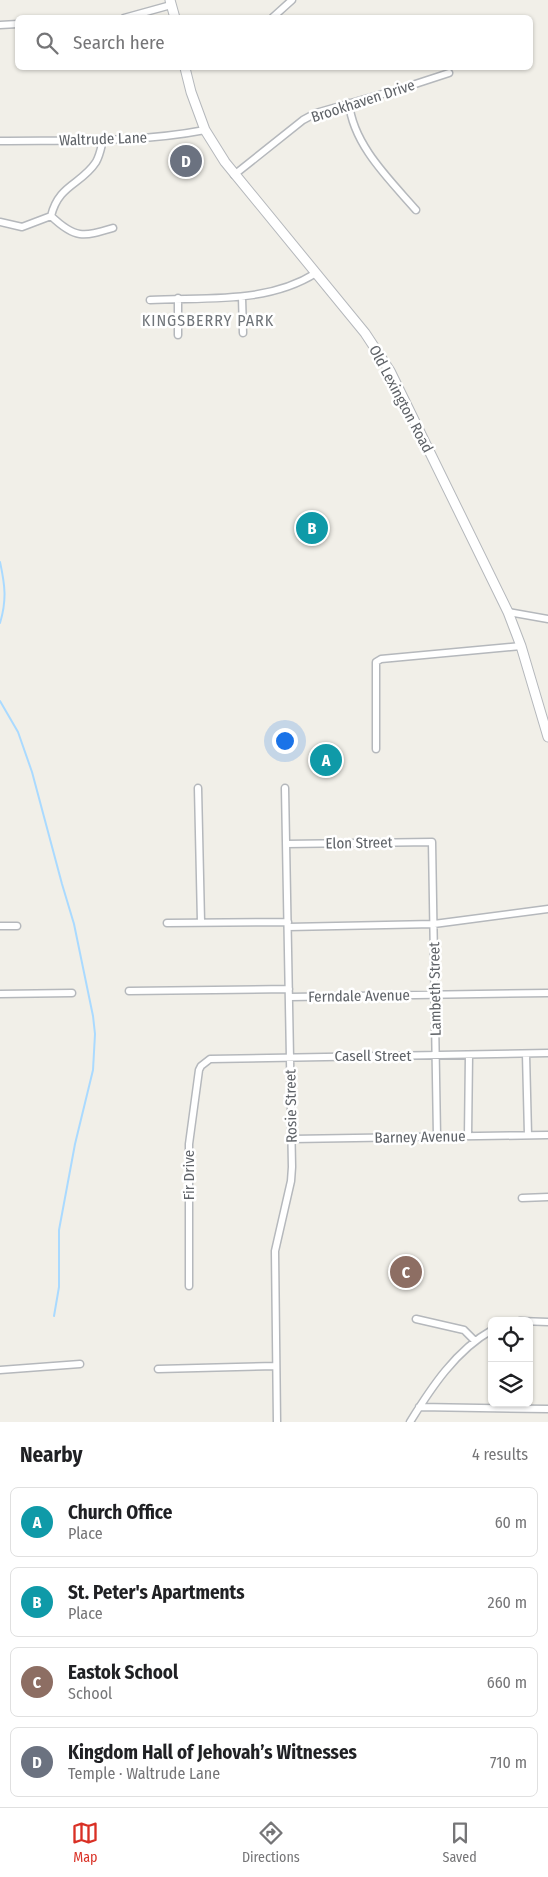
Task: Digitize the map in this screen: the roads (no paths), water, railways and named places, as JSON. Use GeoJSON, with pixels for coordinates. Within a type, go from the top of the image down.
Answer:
{"type":"FeatureCollection","features":[{"type":"Feature","properties":{"kind":"street"},"geometry":{"type":"LineString","coordinates":[[275,15],[292,0]]}},
{"type":"Feature","properties":{"kind":"street"},"geometry":{"type":"LineString","coordinates":[[133,15],[171,2],[173,15]]}},
{"type":"Feature","properties":{"kind":"street"},"geometry":{"type":"LineString","coordinates":[[0,25],[15,24]]}},
{"type":"Feature","properties":{"kind":"street","name":"Old Lexington Road"},"geometry":{"type":"LineString","coordinates":[[186,70],[191,92],[205,130],[214,146],[234,175],[365,333],[390,371],[508,612],[521,646],[548,737]]}},
{"type":"Feature","properties":{"kind":"street","name":"Brookhaven Drive"},"geometry":{"type":"LineString","coordinates":[[234,175],[303,120],[316,113],[449,73]]}},
{"type":"Feature","properties":{"kind":"street"},"geometry":{"type":"LineString","coordinates":[[349,103],[351,118],[366,148],[416,210]]}},
{"type":"Feature","properties":{"kind":"street","name":"Waltrude Lane"},"geometry":{"type":"LineString","coordinates":[[0,141],[103,140],[174,136],[205,130]]}},
{"type":"Feature","properties":{"kind":"street"},"geometry":{"type":"LineString","coordinates":[[0,222],[22,227],[51,216],[58,196],[95,164],[100,156],[103,140]]}},
{"type":"Feature","properties":{"kind":"street"},"geometry":{"type":"LineString","coordinates":[[51,216],[72,232],[80,235],[92,234],[113,228]]}},
{"type":"Feature","properties":{"kind":"street"},"geometry":{"type":"LineString","coordinates":[[150,300],[242,297],[284,289],[302,282],[316,273]]}},
{"type":"Feature","properties":{"kind":"street"},"geometry":{"type":"LineString","coordinates":[[242,297],[244,333]]}},
{"type":"Feature","properties":{"kind":"street"},"geometry":{"type":"LineString","coordinates":[[178,298],[178,335]]}},
{"type":"Feature","properties":{"kind":"street"},"geometry":{"type":"LineString","coordinates":[[508,612],[548,619]]}},
{"type":"Feature","properties":{"kind":"street"},"geometry":{"type":"LineString","coordinates":[[376,749],[376,662],[381,659],[521,646]]}},
{"type":"Feature","properties":{"kind":"street"},"geometry":{"type":"LineString","coordinates":[[198,788],[201,922]]}},
{"type":"Feature","properties":{"kind":"street","name":"Rosie Street"},"geometry":{"type":"LineString","coordinates":[[277,1422],[276,1251],[291,1181],[292,1138],[285,788]]}},
{"type":"Feature","properties":{"kind":"street","name":"Elon Street"},"geometry":{"type":"LineString","coordinates":[[286,844],[432,842]]}},
{"type":"Feature","properties":{"kind":"street","name":"Lambeth Street"},"geometry":{"type":"LineString","coordinates":[[432,842],[437,1136]]}},
{"type":"Feature","properties":{"kind":"street"},"geometry":{"type":"LineString","coordinates":[[166,923],[434,924],[548,908]]}},
{"type":"Feature","properties":{"kind":"street"},"geometry":{"type":"LineString","coordinates":[[0,926],[17,926]]}},
{"type":"Feature","properties":{"kind":"street","name":"Ferndale Avenue"},"geometry":{"type":"LineString","coordinates":[[129,991],[290,989]]}},
{"type":"Feature","properties":{"kind":"street"},"geometry":{"type":"LineString","coordinates":[[0,994],[72,993]]}},
{"type":"Feature","properties":{"kind":"street","name":"Ferndale Avenue"},"geometry":{"type":"LineString","coordinates":[[290,997],[548,993]]}},
{"type":"Feature","properties":{"kind":"street","name":"Casell Street"},"geometry":{"type":"LineString","coordinates":[[201,1066],[210,1059],[291,1056],[436,1056],[548,1053]]}},
{"type":"Feature","properties":{"kind":"street"},"geometry":{"type":"LineString","coordinates":[[526,1054],[528,1135]]}},
{"type":"Feature","properties":{"kind":"street"},"geometry":{"type":"LineString","coordinates":[[468,1136],[469,1055]]}},
{"type":"Feature","properties":{"kind":"street","name":"Fir Drive"},"geometry":{"type":"LineString","coordinates":[[189,1286],[189,1144],[201,1066]]}},
{"type":"Feature","properties":{"kind":"street","name":"Barney Avenue"},"geometry":{"type":"LineString","coordinates":[[292,1138],[548,1135]]}},
{"type":"Feature","properties":{"kind":"street"},"geometry":{"type":"LineString","coordinates":[[522,1198],[548,1197]]}},
{"type":"Feature","properties":{"kind":"street"},"geometry":{"type":"LineString","coordinates":[[416,1320],[464,1330],[474,1340]]}},
{"type":"Feature","properties":{"kind":"street"},"geometry":{"type":"LineString","coordinates":[[533,1321],[548,1322]]}},
{"type":"Feature","properties":{"kind":"street"},"geometry":{"type":"LineString","coordinates":[[410,1422],[430,1390],[474,1340],[488,1332]]}},
{"type":"Feature","properties":{"kind":"street"},"geometry":{"type":"LineString","coordinates":[[0,1370],[80,1364]]}},
{"type":"Feature","properties":{"kind":"street"},"geometry":{"type":"LineString","coordinates":[[158,1369],[276,1366]]}},
{"type":"Feature","properties":{"kind":"street"},"geometry":{"type":"LineString","coordinates":[[420,1407],[548,1409]]}},
{"type":"Feature","properties":{"kind":"waterway"},"geometry":{"type":"LineString","coordinates":[[0,562],[4,592],[4,607],[0,623]]}},
{"type":"Feature","properties":{"kind":"waterway"},"geometry":{"type":"LineString","coordinates":[[0,701],[18,732],[32,772],[74,924],[95,1034],[93,1070],[75,1144],[59,1230],[59,1287],[54,1316]]}},
{"type":"Feature","properties":{"kind":"place","name":"Kingdom Hall of Jehovah’s Witnesses"},"geometry":{"type":"Point","coordinates":[186,161]}},
{"type":"Feature","properties":{"kind":"place","name":"St. Peter's Apartments"},"geometry":{"type":"Point","coordinates":[312,528]}},
{"type":"Feature","properties":{"kind":"place","name":"Church Office"},"geometry":{"type":"Point","coordinates":[326,760]}},
{"type":"Feature","properties":{"kind":"place","name":"Eastok School"},"geometry":{"type":"Point","coordinates":[406,1272]}},
{"type":"Feature","properties":{"kind":"district","name":"KINGSBERRY PARK"},"geometry":{"type":"Point","coordinates":[208,320]}}]}
